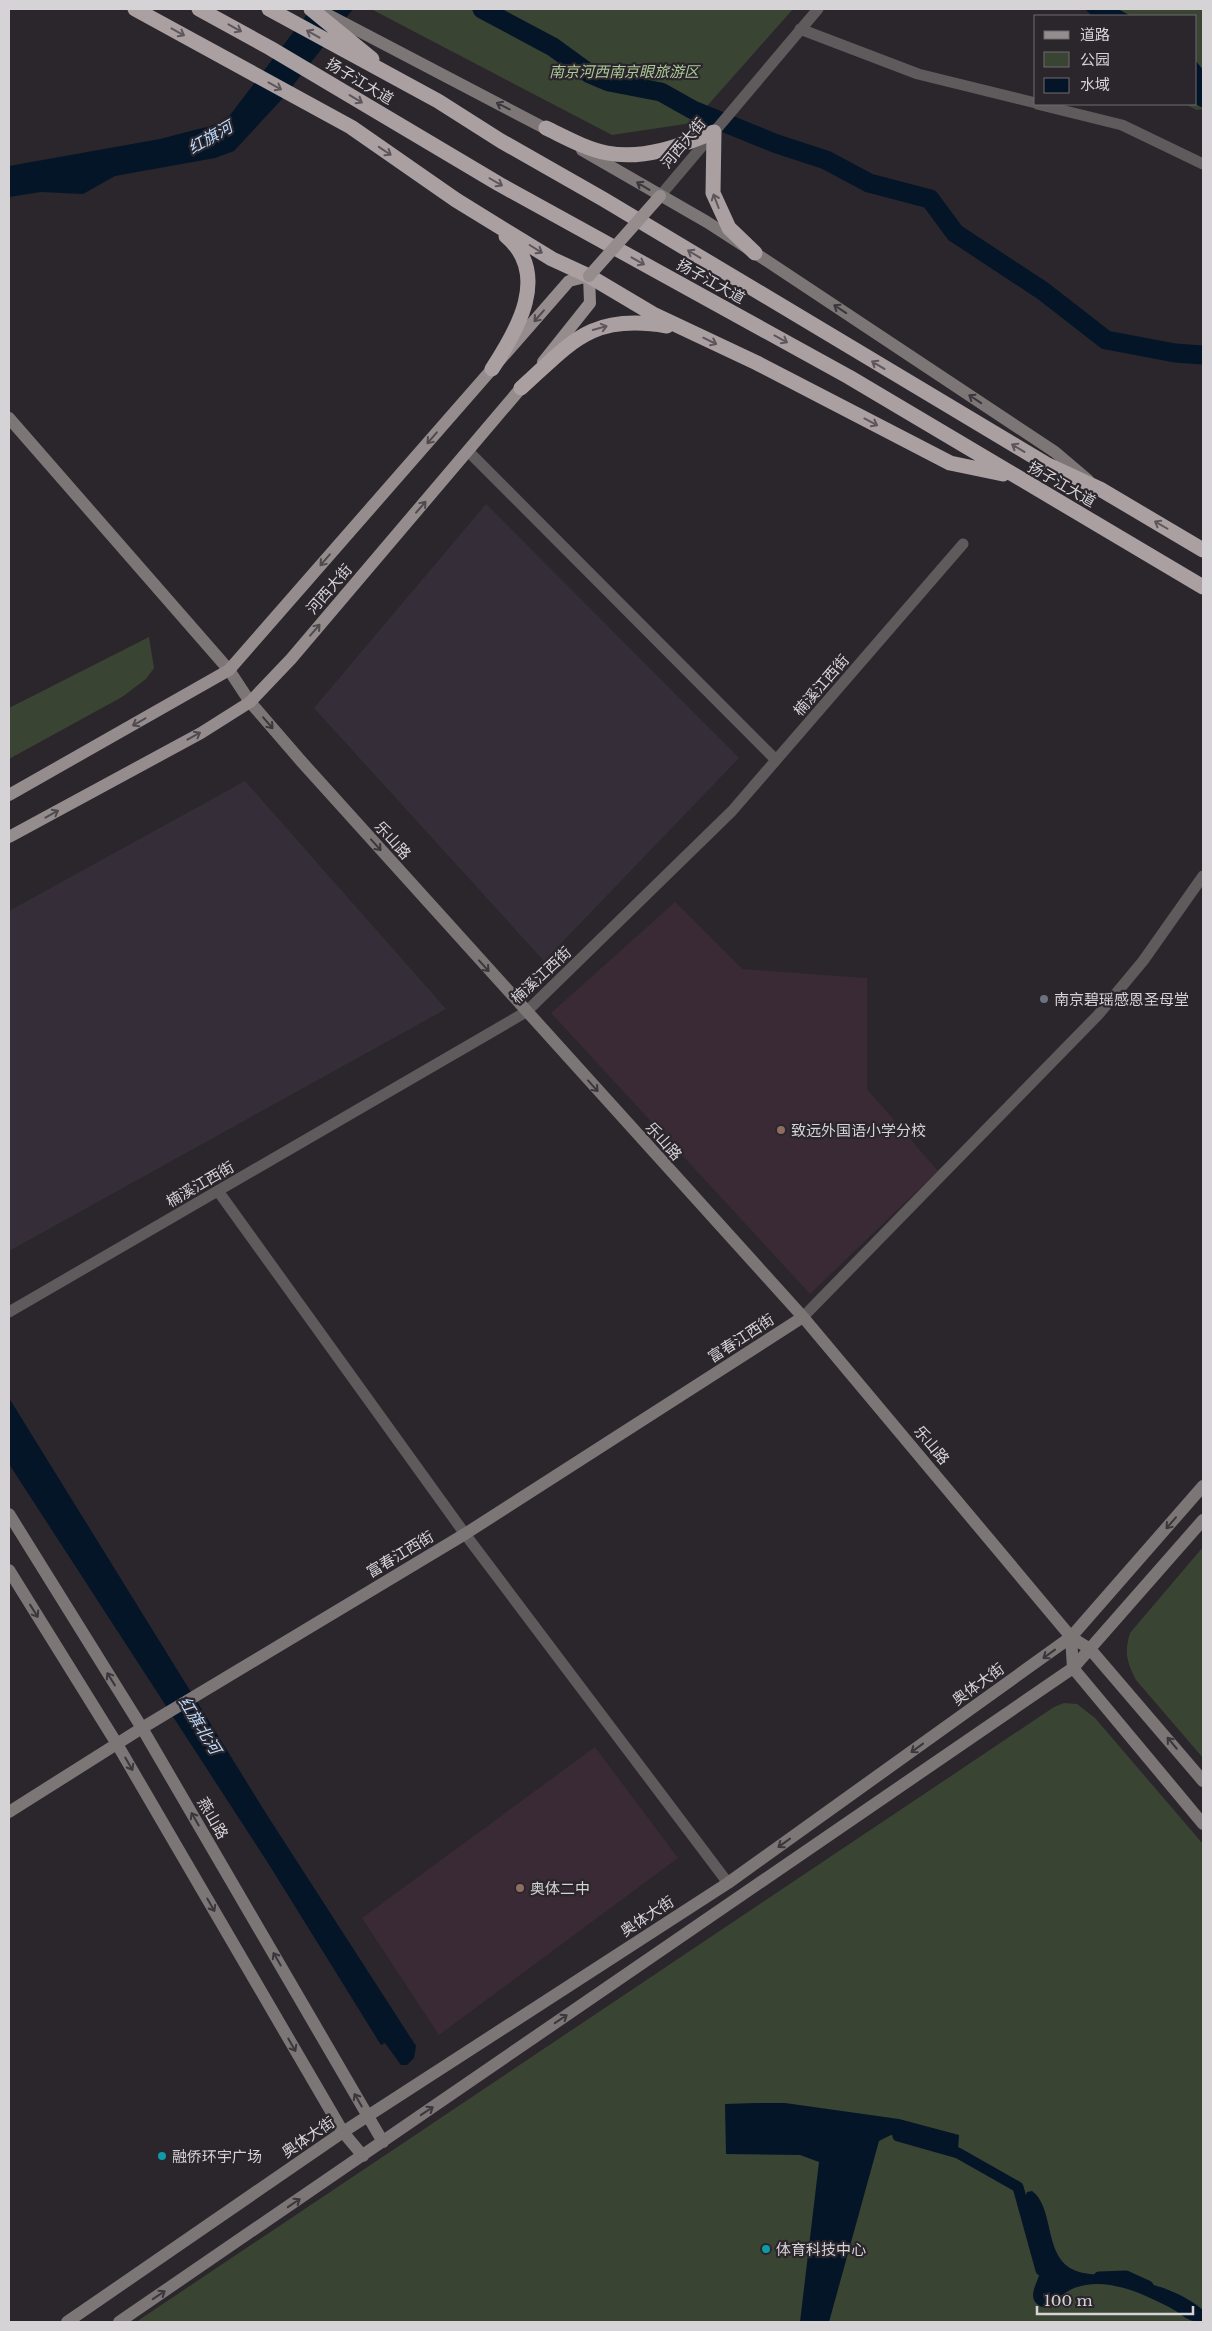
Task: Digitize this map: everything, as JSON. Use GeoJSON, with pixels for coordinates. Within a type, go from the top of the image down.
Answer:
{"type":"FeatureCollection","features":[{"type":"Feature","properties":{"kind":"highway"},"geometry":{"type":"LineString","coordinates":[[135,9],[350,127],[484,217],[552,259],[589,276],[653,314],[950,463],[1014,477]]}},
{"type":"Feature","properties":{"kind":"highway","name":"扬子江大道"},"geometry":{"type":"LineString","coordinates":[[200,9],[315,74],[499,184],[849,377],[1203,588]]}},
{"type":"Feature","properties":{"kind":"highway","name":"扬子江大道"},"geometry":{"type":"LineString","coordinates":[[269,9],[290,21],[343,36],[397,79],[438,101],[501,141],[603,199],[1038,459],[1100,489],[1203,550]]}},
{"type":"Feature","properties":{"kind":"highway"},"geometry":{"type":"LineString","coordinates":[[311,9],[343,36]]}},
{"type":"Feature","properties":{"kind":"highway"},"geometry":{"type":"LineString","coordinates":[[546,128],[606,153],[628,155],[678,147],[715,132],[713,193],[729,228],[755,253]]}},
{"type":"Feature","properties":{"kind":"highway"},"geometry":{"type":"LineString","coordinates":[[484,217],[512,241],[525,262],[528,275],[528,292],[520,322],[492,369]]}},
{"type":"Feature","properties":{"kind":"highway"},"geometry":{"type":"LineString","coordinates":[[521,388],[574,340],[596,328],[619,323],[645,322],[690,331]]}},
{"type":"Feature","properties":{"kind":"main road","name":"扬子江大道"},"geometry":{"type":"LineString","coordinates":[[316,9],[343,36],[546,128],[707,222],[1055,452],[1100,489]]}},
{"type":"Feature","properties":{"kind":"main road","name":"河西大街"},"geometry":{"type":"LineString","coordinates":[[9,795],[229,670],[570,281],[589,276],[660,196]]}},
{"type":"Feature","properties":{"kind":"main road","name":"河西大街"},"geometry":{"type":"LineString","coordinates":[[9,837],[201,733],[250,702],[291,659],[468,452],[590,303],[589,276]]}},
{"type":"Feature","properties":{"kind":"main road","name":"乐山路"},"geometry":{"type":"LineString","coordinates":[[9,418],[229,670],[250,702],[526,1012],[803,1318],[1072,1637],[1090,1649],[1203,1780]]}},
{"type":"Feature","properties":{"kind":"main road","name":"富春江西街"},"geometry":{"type":"LineString","coordinates":[[9,1812],[142,1728],[465,1534],[803,1318]]}},
{"type":"Feature","properties":{"kind":"main road","name":"奥体大街"},"geometry":{"type":"LineString","coordinates":[[67,2322],[343,2132],[728,1883],[1072,1637],[1203,1486]]}},
{"type":"Feature","properties":{"kind":"main road","name":"燕山路"},"geometry":{"type":"LineString","coordinates":[[9,1514],[142,1728],[383,2142]]}},
{"type":"Feature","properties":{"kind":"main road"},"geometry":{"type":"LineString","coordinates":[[119,2322],[1073,1668],[1203,1520]]}},
{"type":"Feature","properties":{"kind":"main road"},"geometry":{"type":"LineString","coordinates":[[9,1570],[117,1744],[343,2132],[363,2156]]}},
{"type":"Feature","properties":{"kind":"main road"},"geometry":{"type":"LineString","coordinates":[[1072,1637],[1073,1668],[1203,1824]]}},
{"type":"Feature","properties":{"kind":"street","name":"河西大街"},"geometry":{"type":"LineString","coordinates":[[660,196],[818,9]]}},
{"type":"Feature","properties":{"kind":"street"},"geometry":{"type":"LineString","coordinates":[[800,29],[918,74],[1034,103]]}},
{"type":"Feature","properties":{"kind":"street"},"geometry":{"type":"LineString","coordinates":[[1041,105],[1122,125],[1203,164]]}},
{"type":"Feature","properties":{"kind":"street"},"geometry":{"type":"LineString","coordinates":[[468,452],[776,760]]}},
{"type":"Feature","properties":{"kind":"street","name":"楠溪江西街"},"geometry":{"type":"LineString","coordinates":[[9,1312],[526,1012],[732,811],[963,544]]}},
{"type":"Feature","properties":{"kind":"street"},"geometry":{"type":"LineString","coordinates":[[803,1318],[1098,1014],[1143,961],[1203,876]]}},
{"type":"Feature","properties":{"kind":"street"},"geometry":{"type":"LineString","coordinates":[[218,1191],[465,1534],[728,1883]]}},
{"type":"Feature","properties":{"kind":"shaded area"},"geometry":{"type":"Polygon","coordinates":[[[486,504],[739,758],[544,961],[314,708],[486,504]]]}},
{"type":"Feature","properties":{"kind":"shaded area"},"geometry":{"type":"Polygon","coordinates":[[[245,781],[446,1009],[9,1251],[9,911],[245,781]]]}},
{"type":"Feature","properties":{"kind":"shaded area","name":"致远外国语小学分校"},"geometry":{"type":"Polygon","coordinates":[[[675,902],[742,969],[867,978],[867,1089],[938,1171],[810,1294],[551,1013],[675,902]]]}},
{"type":"Feature","properties":{"kind":"shaded area","name":"奥体二中"},"geometry":{"type":"Polygon","coordinates":[[[595,1747],[678,1858],[439,2035],[362,1918],[595,1747]]]}},
{"type":"Feature","properties":{"kind":"green space","name":"南京河西南京眼旅游区"},"geometry":{"type":"Polygon","coordinates":[[[371,9],[793,9],[692,123],[612,135],[371,9]]]}},
{"type":"Feature","properties":{"kind":"green space"},"geometry":{"type":"Polygon","coordinates":[[[1114,9],[1203,9],[1203,109],[1197,110],[1187,105],[1197,105],[1197,15],[1114,15],[1114,9]]]}},
{"type":"Feature","properties":{"kind":"green space"},"geometry":{"type":"Polygon","coordinates":[[[149,637],[154,668],[146,679],[122,697],[9,759],[9,708],[149,637]]]}},
{"type":"Feature","properties":{"kind":"green space"},"geometry":{"type":"Polygon","coordinates":[[[1203,1547],[1203,1758],[1136,1680],[1130,1668],[1127,1646],[1130,1633],[1203,1547]]]}},
{"type":"Feature","properties":{"kind":"green space"},"geometry":{"type":"Polygon","coordinates":[[[1064,1703],[1077,1704],[1095,1718],[1203,1844],[1203,2322],[136,2322],[1054,1707],[1064,1703]]]}},
{"type":"Feature","properties":{"kind":"water","name":"红旗河"},"geometry":{"type":"Polygon","coordinates":[[[311,9],[353,9],[283,98],[234,151],[215,158],[115,176],[83,194],[41,192],[9,197],[9,166],[160,139],[214,125],[230,115],[311,9]]]}},
{"type":"Feature","properties":{"kind":"water"},"geometry":{"type":"Polygon","coordinates":[[[1085,9],[1118,9],[1129,15],[1091,15],[1085,9]]]}},
{"type":"Feature","properties":{"kind":"water"},"geometry":{"type":"Polygon","coordinates":[[[1197,62],[1203,70],[1203,108],[1197,105],[1197,62]]]}},
{"type":"Feature","properties":{"kind":"water","name":"红旗北河"},"geometry":{"type":"Polygon","coordinates":[[[9,1398],[267,1815],[416,2046],[414,2058],[407,2065],[401,2065],[385,2043],[381,2045],[268,1863],[9,1464],[9,1398]]]}},
{"type":"Feature","properties":{"kind":"water"},"geometry":{"type":"Polygon","coordinates":[[[785,2103],[899,2119],[959,2135],[958,2150],[891,2135],[879,2141],[829,2322],[800,2322],[819,2162],[800,2155],[726,2154],[725,2104],[785,2103]]]}},
{"type":"Feature","properties":{"kind":"water"},"geometry":{"type":"Polygon","coordinates":[[[1032,2191],[1039,2198],[1044,2208],[1056,2251],[1062,2261],[1070,2268],[1084,2273],[1132,2279],[1158,2286],[1182,2296],[1203,2310],[1203,2322],[1189,2319],[1147,2296],[1109,2285],[1084,2285],[1072,2289],[1042,2307],[1036,2303],[1033,2294],[1041,2267],[1040,2250],[1023,2204],[1027,2192],[1032,2191]]]}},
{"type":"Feature","properties":{"kind":"waterway"},"geometry":{"type":"LineString","coordinates":[[482,9],[553,47],[590,74],[609,82],[661,92],[693,110],[777,144],[826,160],[869,183],[930,199],[955,233],[1043,291],[1106,340],[1175,353],[1203,355]]}},
{"type":"Feature","properties":{"kind":"waterway"},"geometry":{"type":"LineString","coordinates":[[898,2136],[958,2153],[1018,2187],[1041,2270],[1056,2272]]}},
{"type":"Feature","properties":{"kind":"waterway"},"geometry":{"type":"LineString","coordinates":[[1099,2277],[1126,2276],[1148,2286]]}},
{"type":"Feature","properties":{"kind":"place","name":"南京碧瑶感恩圣母堂"},"geometry":{"type":"Point","coordinates":[1044,999]}},
{"type":"Feature","properties":{"kind":"place","name":"致远外国语小学分校"},"geometry":{"type":"Point","coordinates":[781,1130]}},
{"type":"Feature","properties":{"kind":"place","name":"奥体二中"},"geometry":{"type":"Point","coordinates":[520,1888]}},
{"type":"Feature","properties":{"kind":"place","name":"融侨环宇广场"},"geometry":{"type":"Point","coordinates":[162,2156]}},
{"type":"Feature","properties":{"kind":"place","name":"体育科技中心"},"geometry":{"type":"Point","coordinates":[766,2249]}}]}
